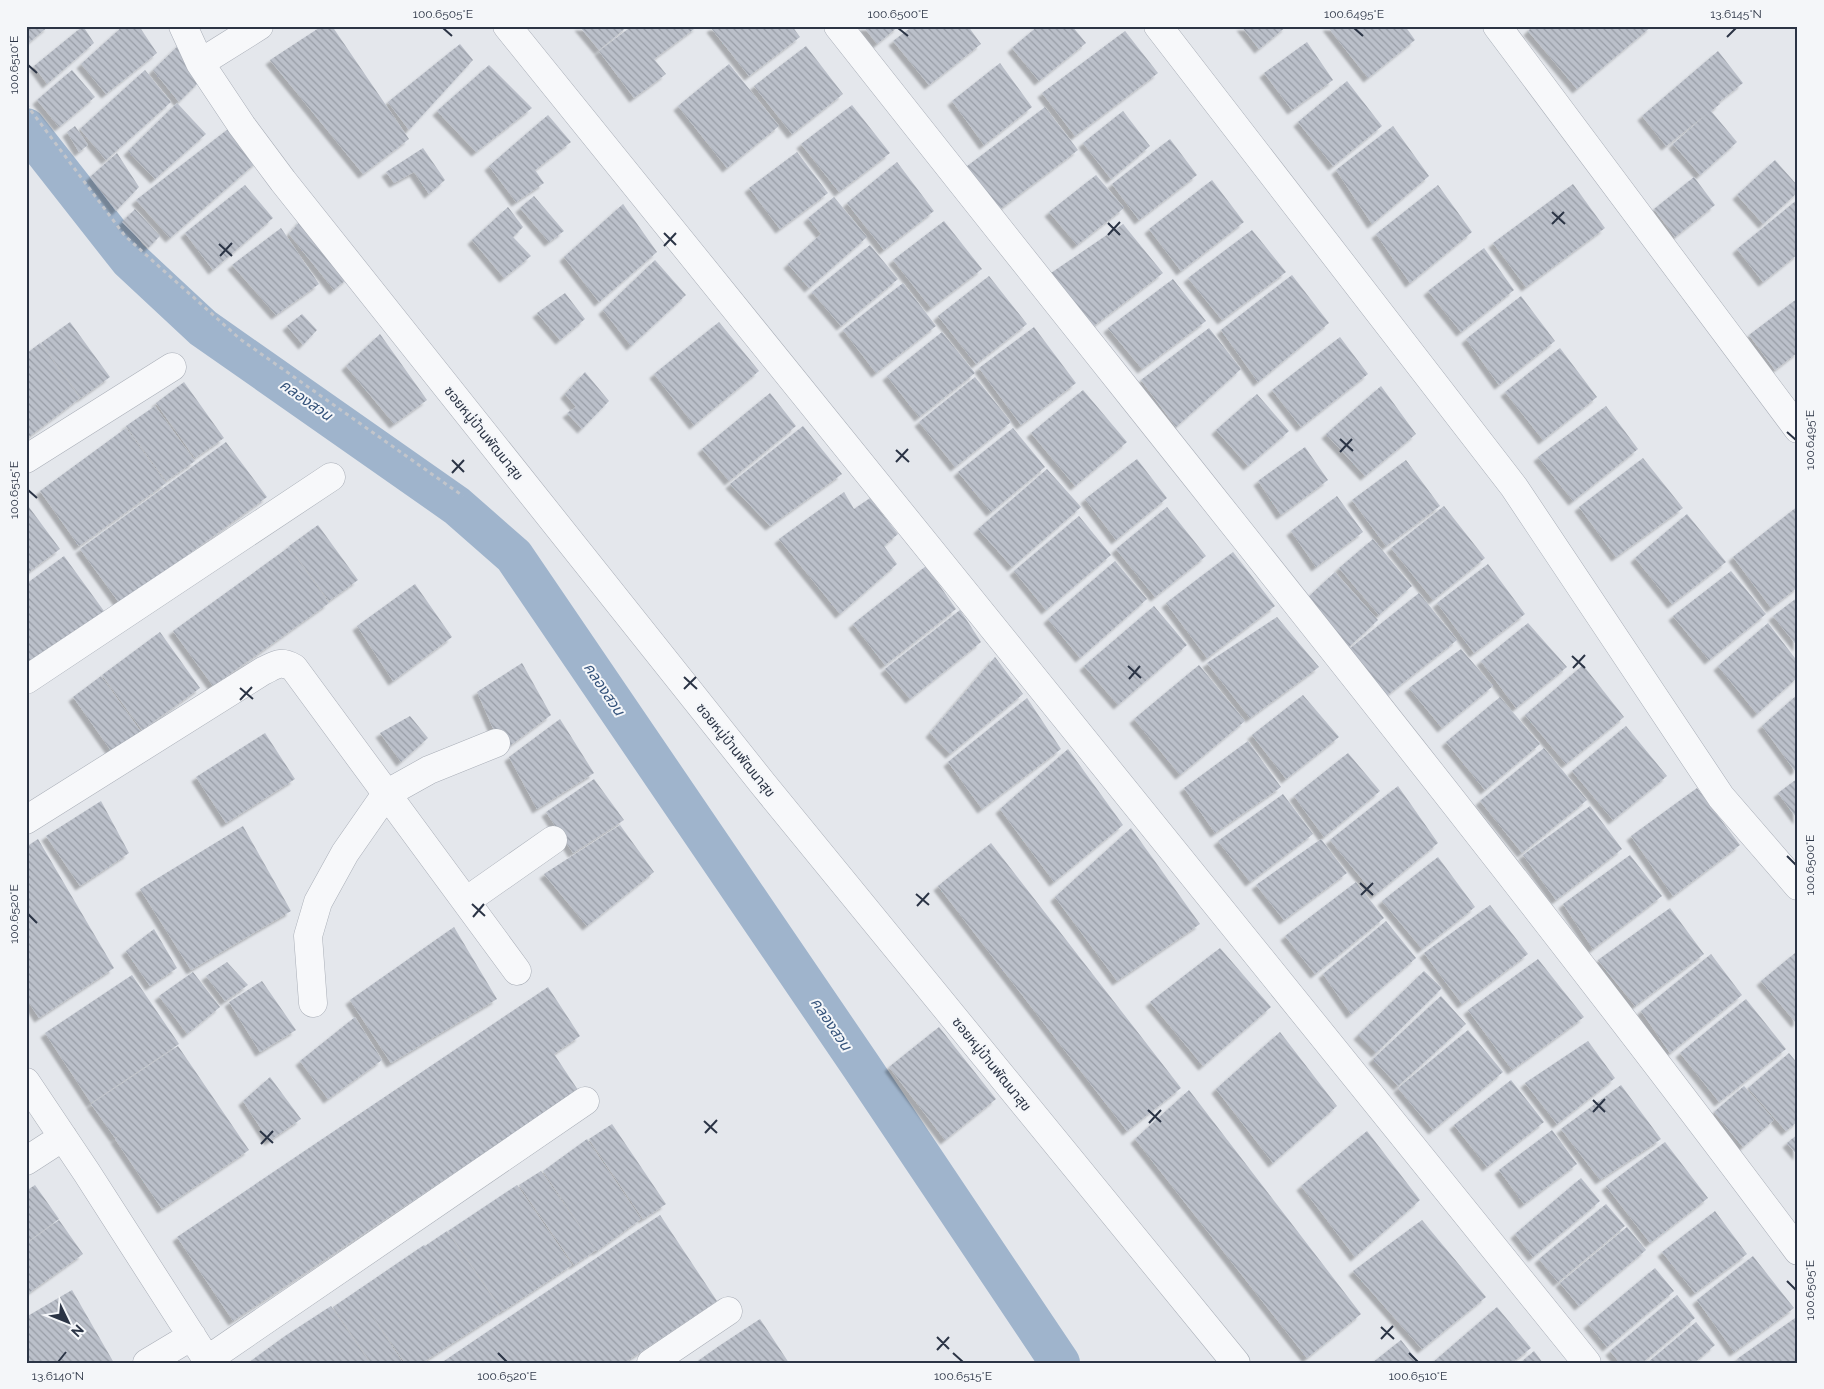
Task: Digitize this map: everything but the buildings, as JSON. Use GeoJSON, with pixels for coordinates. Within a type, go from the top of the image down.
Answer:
{"type":"FeatureCollection","features":[{"type":"Feature","properties":{"kind":"street","name":"ซอยหมู่บ้านพัฒนาสุข"},"geometry":{"type":"LineString","coordinates":[[183,26],[200,63],[242,126],[283,181],[763,784],[1236,1363]]}},
{"type":"Feature","properties":{"kind":"street"},"geometry":{"type":"LineString","coordinates":[[200,63],[259,26]]}},
{"type":"Feature","properties":{"kind":"street"},"geometry":{"type":"LineString","coordinates":[[507,26],[1587,1363]]}},
{"type":"Feature","properties":{"kind":"street"},"geometry":{"type":"LineString","coordinates":[[838,26],[1155,424],[1446,794],[1694,1112],[1798,1251]]}},
{"type":"Feature","properties":{"kind":"street"},"geometry":{"type":"LineString","coordinates":[[1158,26],[1514,487],[1721,797],[1798,886]]}},
{"type":"Feature","properties":{"kind":"street"},"geometry":{"type":"LineString","coordinates":[[1497,26],[1798,429]]}},
{"type":"Feature","properties":{"kind":"street"},"geometry":{"type":"LineString","coordinates":[[26,459],[172,366]]}},
{"type":"Feature","properties":{"kind":"street"},"geometry":{"type":"LineString","coordinates":[[26,680],[331,477]]}},
{"type":"Feature","properties":{"kind":"street"},"geometry":{"type":"LineString","coordinates":[[26,820],[262,671],[278,664],[287,664],[294,668],[517,971]]}},
{"type":"Feature","properties":{"kind":"street"},"geometry":{"type":"LineString","coordinates":[[313,1003],[308,936],[318,902],[345,853],[386,794],[429,770],[496,743]]}},
{"type":"Feature","properties":{"kind":"street"},"geometry":{"type":"LineString","coordinates":[[466,901],[553,840]]}},
{"type":"Feature","properties":{"kind":"street"},"geometry":{"type":"LineString","coordinates":[[26,1082],[64,1137],[208,1362],[585,1101]]}},
{"type":"Feature","properties":{"kind":"street"},"geometry":{"type":"LineString","coordinates":[[26,1160],[64,1137]]}},
{"type":"Feature","properties":{"kind":"street"},"geometry":{"type":"LineString","coordinates":[[651,1363],[728,1311]]}},
{"type":"Feature","properties":{"kind":"street"},"geometry":{"type":"LineString","coordinates":[[147,1363],[192,1336]]}},
{"type":"Feature","properties":{"kind":"path"},"geometry":{"type":"LineString","coordinates":[[26,104],[132,243],[240,339],[462,496]]}},
{"type":"Feature","properties":{"kind":"waterway","name":"คลองสวน"},"geometry":{"type":"LineString","coordinates":[[26,128],[129,259],[203,328],[457,506],[514,556],[861,1066],[1060,1363]]}}]}
